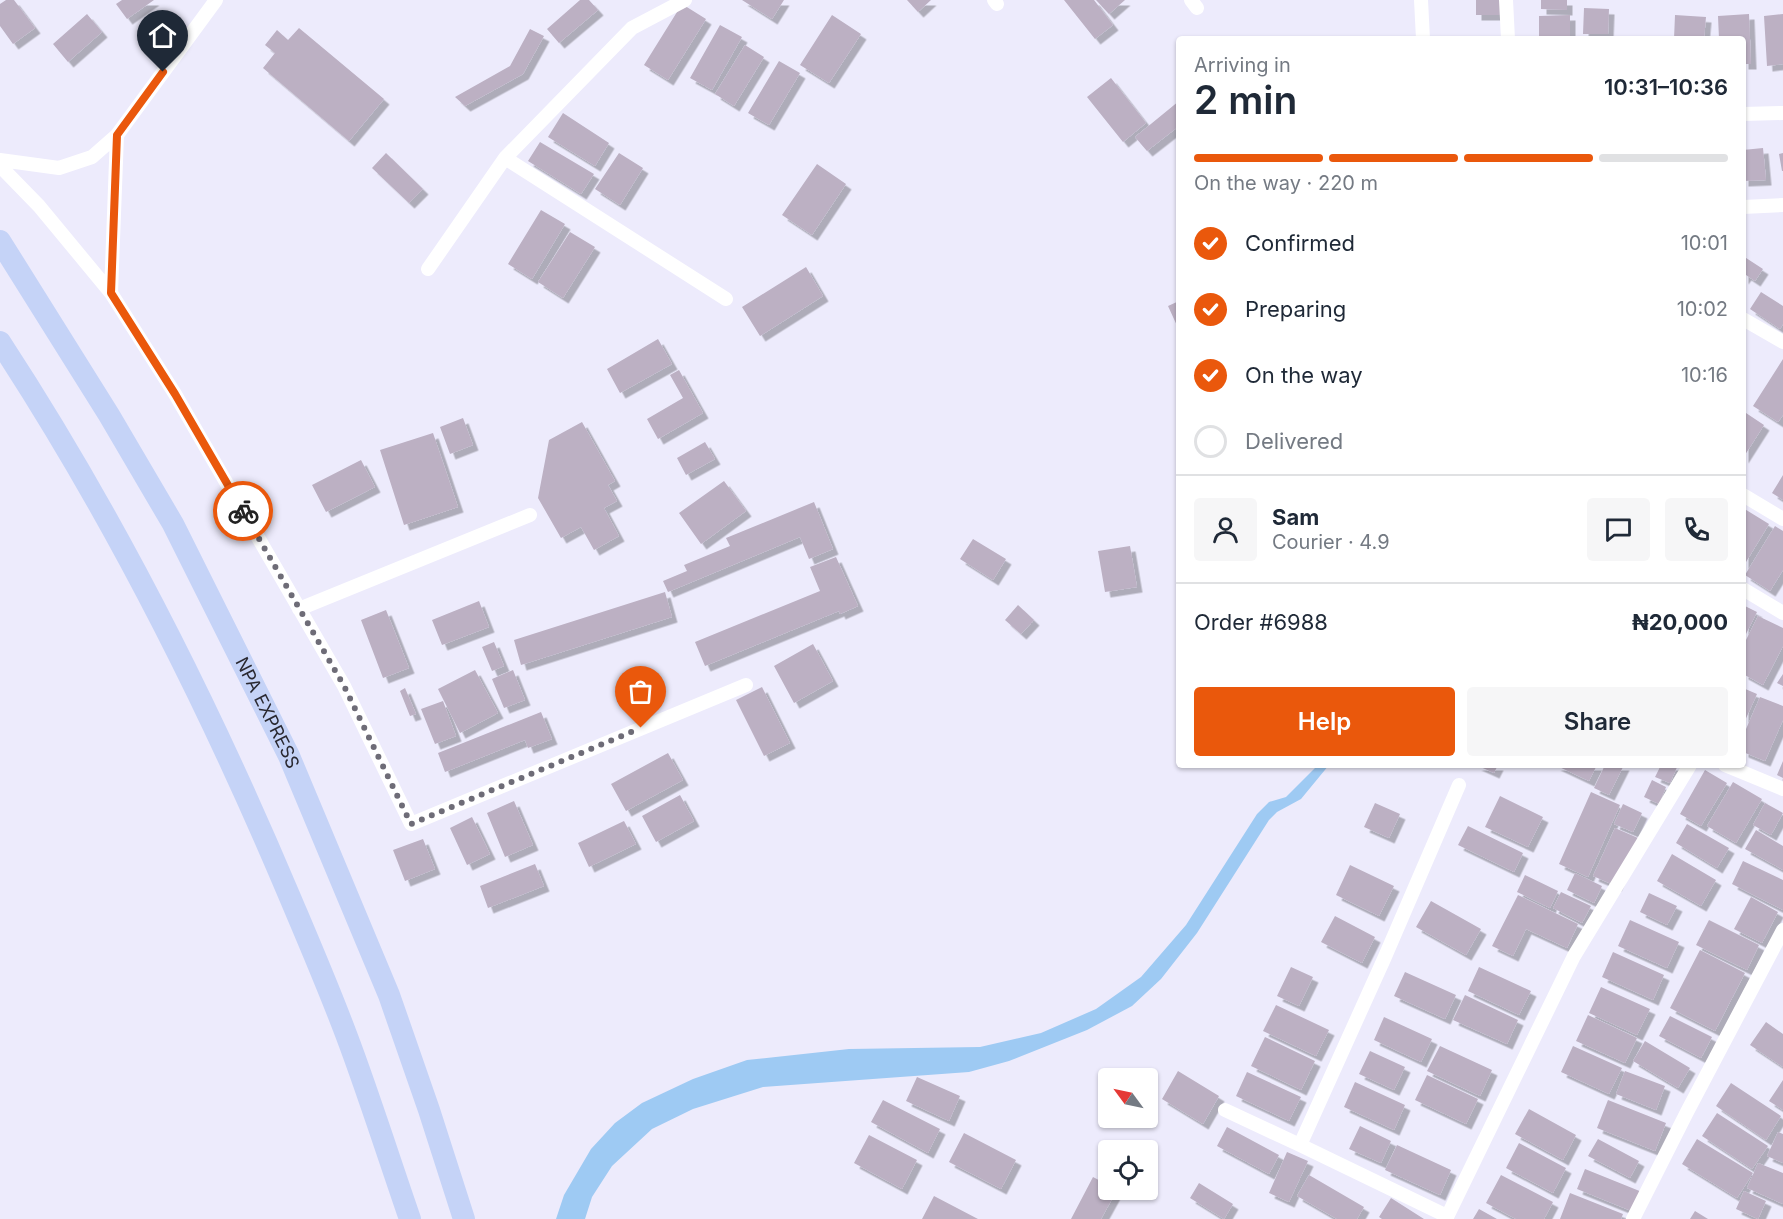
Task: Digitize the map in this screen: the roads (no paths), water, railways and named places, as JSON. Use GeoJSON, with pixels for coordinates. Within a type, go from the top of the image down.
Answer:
{"type":"FeatureCollection","features":[{"type":"Feature","properties":{"kind":"main road","name":"NPA EXPRESS"},"geometry":{"type":"LineString","coordinates":[[0,241],[109,415],[173,524],[289,756],[389,994],[464,1219]]}},
{"type":"Feature","properties":{"kind":"main road"},"geometry":{"type":"LineString","coordinates":[[0,342],[81,474],[146,589],[213,725],[262,832],[349,1042],[410,1219]]}},
{"type":"Feature","properties":{"kind":"street"},"geometry":{"type":"LineString","coordinates":[[0,160],[59,168],[92,157],[117,135],[216,0]]}},
{"type":"Feature","properties":{"kind":"street"},"geometry":{"type":"LineString","coordinates":[[428,269],[505,158],[632,28],[684,0]]}},
{"type":"Feature","properties":{"kind":"street"},"geometry":{"type":"LineString","coordinates":[[1420,0],[1423,36]]}},
{"type":"Feature","properties":{"kind":"street"},"geometry":{"type":"LineString","coordinates":[[1506,0],[1508,36]]}},
{"type":"Feature","properties":{"kind":"street"},"geometry":{"type":"LineString","coordinates":[[1746,114],[1783,113]]}},
{"type":"Feature","properties":{"kind":"street"},"geometry":{"type":"LineString","coordinates":[[111,293],[117,135]]}},
{"type":"Feature","properties":{"kind":"street"},"geometry":{"type":"LineString","coordinates":[[505,158],[726,299]]}},
{"type":"Feature","properties":{"kind":"street"},"geometry":{"type":"LineString","coordinates":[[0,166],[39,206],[111,293],[175,394],[344,686],[411,824],[746,685]]}},
{"type":"Feature","properties":{"kind":"street"},"geometry":{"type":"LineString","coordinates":[[1746,207],[1783,205]]}},
{"type":"Feature","properties":{"kind":"street"},"geometry":{"type":"LineString","coordinates":[[1746,321],[1783,342]]}},
{"type":"Feature","properties":{"kind":"street"},"geometry":{"type":"LineString","coordinates":[[1746,497],[1783,519]]}},
{"type":"Feature","properties":{"kind":"street"},"geometry":{"type":"LineString","coordinates":[[299,609],[530,515]]}},
{"type":"Feature","properties":{"kind":"street"},"geometry":{"type":"LineString","coordinates":[[1746,592],[1783,613]]}},
{"type":"Feature","properties":{"kind":"street"},"geometry":{"type":"LineString","coordinates":[[1225,1110],[1447,1218],[1574,956],[1688,768]]}},
{"type":"Feature","properties":{"kind":"street"},"geometry":{"type":"LineString","coordinates":[[1732,768],[1783,789]]}},
{"type":"Feature","properties":{"kind":"street"},"geometry":{"type":"LineString","coordinates":[[1300,1145],[1459,785]]}},
{"type":"Feature","properties":{"kind":"street"},"geometry":{"type":"LineString","coordinates":[[1633,1219],[1783,930]]}},
{"type":"Feature","properties":{"kind":"water"},"geometry":{"type":"Polygon","coordinates":[[[1315,768],[1327,768],[1301,799],[1277,812],[1269,820],[1197,933],[1161,979],[1132,1006],[1087,1030],[1009,1061],[969,1072],[763,1087],[693,1109],[652,1129],[612,1166],[592,1197],[585,1219],[556,1219],[564,1195],[591,1149],[615,1123],[642,1103],[693,1079],[747,1060],[849,1049],[980,1047],[1041,1033],[1096,1009],[1141,977],[1186,925],[1257,814],[1269,802],[1286,797],[1315,768]]]}}]}
